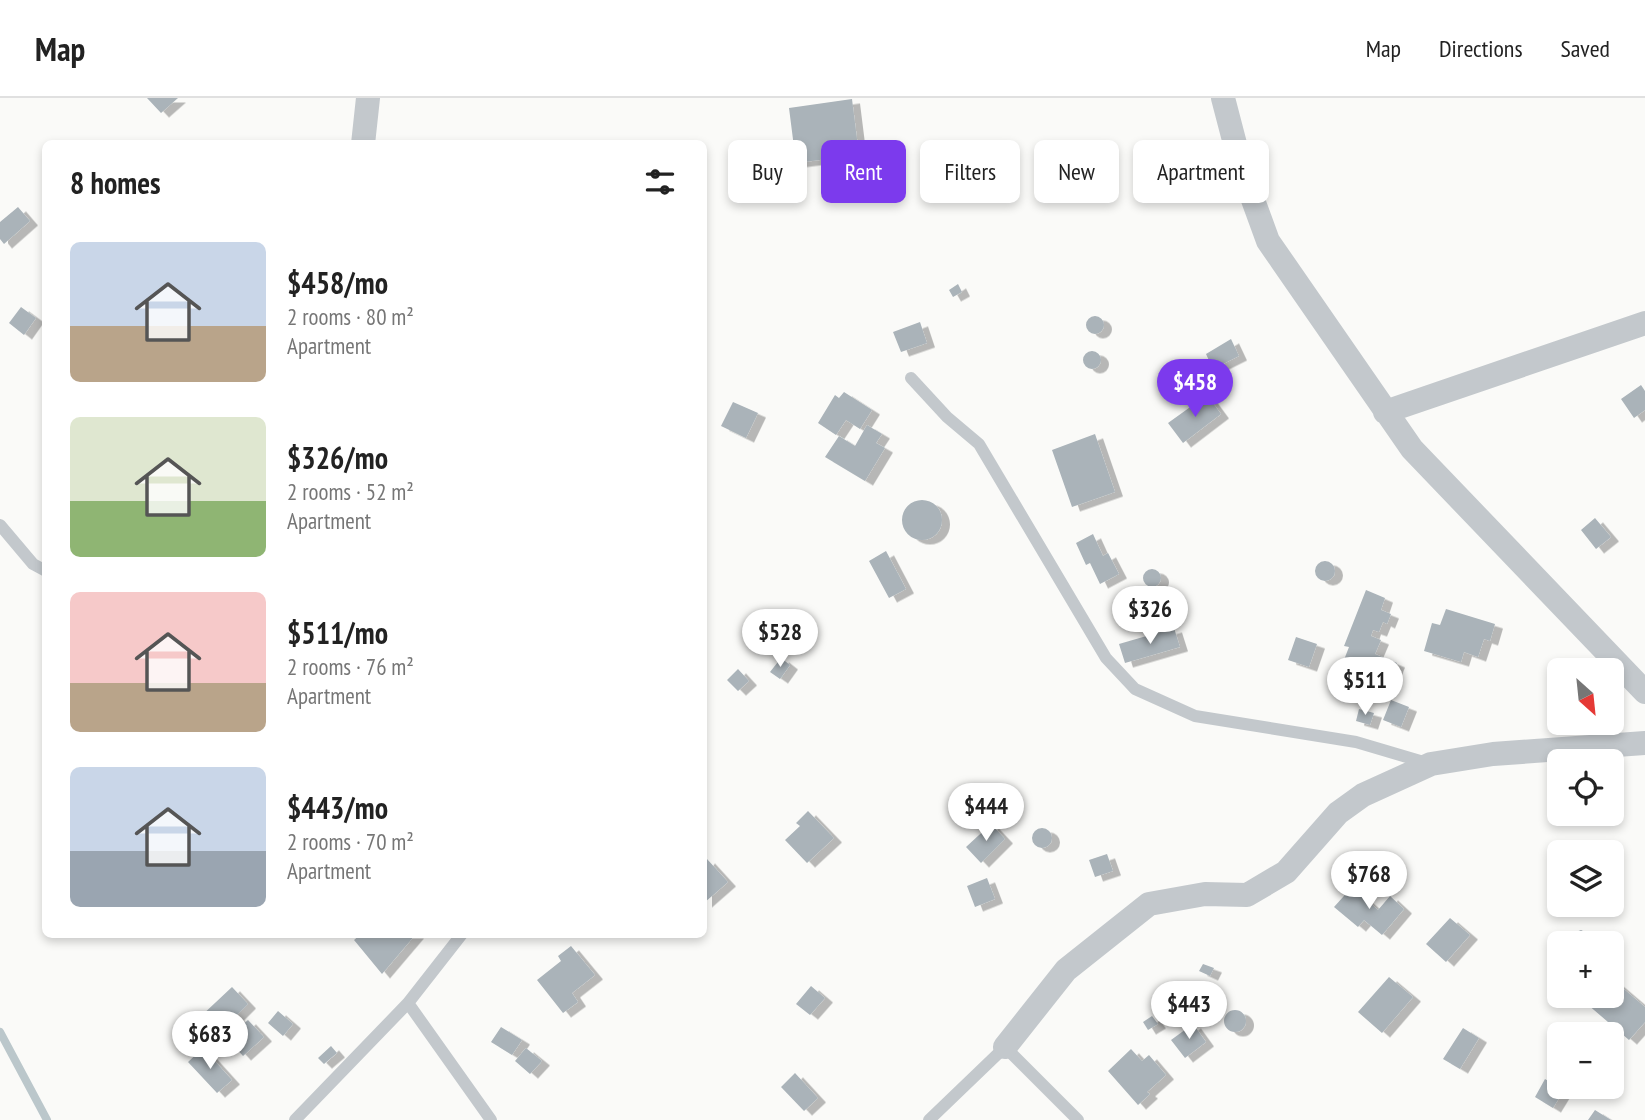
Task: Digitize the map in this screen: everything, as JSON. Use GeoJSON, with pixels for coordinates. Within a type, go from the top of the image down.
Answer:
{"type":"FeatureCollection","features":[{"type":"Feature","properties":{"kind":"street"},"geometry":{"type":"LineString","coordinates":[[363,140],[368,98]]}},
{"type":"Feature","properties":{"kind":"street"},"geometry":{"type":"LineString","coordinates":[[1223,98],[1241,167],[1268,242],[1385,412],[1412,449],[1645,692]]}},
{"type":"Feature","properties":{"kind":"street"},"geometry":{"type":"LineString","coordinates":[[1385,412],[1645,323]]}},
{"type":"Feature","properties":{"kind":"street"},"geometry":{"type":"LineString","coordinates":[[1005,1046],[1066,970],[1150,904],[1205,894],[1247,895],[1286,872],[1338,813],[1363,794],[1431,764],[1493,754],[1645,743]]}},
{"type":"Feature","properties":{"kind":"lane"},"geometry":{"type":"LineString","coordinates":[[911,378],[947,417],[979,444],[1105,658],[1135,689],[1195,716],[1356,742],[1431,764]]}},
{"type":"Feature","properties":{"kind":"lane"},"geometry":{"type":"LineString","coordinates":[[0,525],[33,564],[42,569]]}},
{"type":"Feature","properties":{"kind":"lane"},"geometry":{"type":"LineString","coordinates":[[295,1120],[408,1003],[460,938]]}},
{"type":"Feature","properties":{"kind":"lane"},"geometry":{"type":"LineString","coordinates":[[408,1003],[491,1120]]}},
{"type":"Feature","properties":{"kind":"lane"},"geometry":{"type":"LineString","coordinates":[[929,1120],[1005,1046],[1078,1120]]}},
{"type":"Feature","properties":{"kind":"building"},"geometry":{"type":"Polygon","coordinates":[[[147,98],[178,98],[161,113],[147,98]]]}},
{"type":"Feature","properties":{"kind":"building"},"geometry":{"type":"Polygon","coordinates":[[[852,99],[857,140],[821,140],[821,160],[807,162],[807,140],[793,140],[789,108],[852,99]]]}},
{"type":"Feature","properties":{"kind":"building"},"geometry":{"type":"Polygon","coordinates":[[[18,207],[30,221],[4,244],[0,239],[0,222],[18,207]]]}},
{"type":"Feature","properties":{"kind":"building"},"geometry":{"type":"Polygon","coordinates":[[[958,284],[962,292],[953,297],[949,290],[958,284]]]}},
{"type":"Feature","properties":{"kind":"building"},"geometry":{"type":"Polygon","coordinates":[[[21,307],[36,318],[24,335],[9,323],[21,307]]]}},
{"type":"Feature","properties":{"kind":"building"},"geometry":{"type":"Polygon","coordinates":[[[1091,316],[1099,316],[1104,325],[1102,332],[1091,334],[1086,329],[1086,321],[1091,316]]]}},
{"type":"Feature","properties":{"kind":"building"},"geometry":{"type":"Polygon","coordinates":[[[920,322],[927,343],[901,352],[893,332],[920,322]]]}},
{"type":"Feature","properties":{"kind":"building"},"geometry":{"type":"Polygon","coordinates":[[[1231,339],[1239,356],[1213,369],[1206,354],[1231,339]]]}},
{"type":"Feature","properties":{"kind":"building"},"geometry":{"type":"Polygon","coordinates":[[[1088,351],[1096,351],[1101,360],[1099,367],[1088,369],[1083,364],[1083,356],[1088,351]]]}},
{"type":"Feature","properties":{"kind":"building"},"geometry":{"type":"Polygon","coordinates":[[[1641,385],[1645,391],[1645,410],[1634,418],[1621,399],[1641,385]]]}},
{"type":"Feature","properties":{"kind":"building"},"geometry":{"type":"Polygon","coordinates":[[[844,392],[872,410],[860,429],[846,420],[836,435],[818,423],[835,395],[839,398],[844,392]]]}},
{"type":"Feature","properties":{"kind":"building"},"geometry":{"type":"Polygon","coordinates":[[[1207,395],[1221,414],[1183,443],[1168,423],[1207,395]]]}},
{"type":"Feature","properties":{"kind":"building"},"geometry":{"type":"Polygon","coordinates":[[[733,402],[758,413],[746,438],[721,426],[733,402]]]}},
{"type":"Feature","properties":{"kind":"building"},"geometry":{"type":"Polygon","coordinates":[[[867,425],[882,434],[876,443],[885,448],[865,481],[825,457],[839,436],[855,446],[867,425]]]}},
{"type":"Feature","properties":{"kind":"building"},"geometry":{"type":"Polygon","coordinates":[[[1095,434],[1115,492],[1072,507],[1052,450],[1095,434]]]}},
{"type":"Feature","properties":{"kind":"building"},"geometry":{"type":"Polygon","coordinates":[[[922,500],[936,506],[942,520],[936,534],[922,540],[908,534],[902,520],[908,506],[922,500]]]}},
{"type":"Feature","properties":{"kind":"building"},"geometry":{"type":"Polygon","coordinates":[[[1595,518],[1611,537],[1596,549],[1581,530],[1595,518]]]}},
{"type":"Feature","properties":{"kind":"building"},"geometry":{"type":"Polygon","coordinates":[[[1093,534],[1103,556],[1108,553],[1119,574],[1100,584],[1090,563],[1086,565],[1076,543],[1093,534]]]}},
{"type":"Feature","properties":{"kind":"building"},"geometry":{"type":"Polygon","coordinates":[[[886,551],[906,589],[889,598],[869,561],[886,551]]]}},
{"type":"Feature","properties":{"kind":"building"},"geometry":{"type":"Polygon","coordinates":[[[1321,561],[1329,561],[1335,571],[1329,581],[1321,581],[1315,575],[1315,567],[1321,561]]]}},
{"type":"Feature","properties":{"kind":"building"},"geometry":{"type":"Polygon","coordinates":[[[1152,569],[1160,574],[1161,578],[1156,586],[1152,587],[1144,582],[1143,578],[1148,570],[1152,569]]]}},
{"type":"Feature","properties":{"kind":"building"},"geometry":{"type":"Polygon","coordinates":[[[1366,590],[1385,598],[1381,610],[1391,614],[1387,624],[1383,622],[1379,632],[1373,630],[1371,636],[1381,640],[1375,654],[1397,663],[1387,688],[1340,670],[1349,647],[1344,646],[1366,590]]]}},
{"type":"Feature","properties":{"kind":"building"},"geometry":{"type":"Polygon","coordinates":[[[1446,609],[1495,624],[1490,641],[1484,639],[1478,657],[1464,652],[1461,662],[1424,651],[1432,623],[1440,625],[1446,609]]]}},
{"type":"Feature","properties":{"kind":"building"},"geometry":{"type":"Polygon","coordinates":[[[1174,628],[1180,647],[1125,663],[1119,644],[1174,628]]]}},
{"type":"Feature","properties":{"kind":"building"},"geometry":{"type":"Polygon","coordinates":[[[1296,637],[1317,644],[1309,667],[1288,660],[1296,637]]]}},
{"type":"Feature","properties":{"kind":"building"},"geometry":{"type":"Polygon","coordinates":[[[781,658],[790,665],[780,679],[770,672],[781,658]]]}},
{"type":"Feature","properties":{"kind":"building"},"geometry":{"type":"Polygon","coordinates":[[[738,669],[749,681],[738,691],[727,680],[738,669]]]}},
{"type":"Feature","properties":{"kind":"building"},"geometry":{"type":"Polygon","coordinates":[[[1391,700],[1409,707],[1401,727],[1383,720],[1391,700]]]}},
{"type":"Feature","properties":{"kind":"building"},"geometry":{"type":"Polygon","coordinates":[[[1359,709],[1374,713],[1370,725],[1356,721],[1359,709]]]}},
{"type":"Feature","properties":{"kind":"building"},"geometry":{"type":"Polygon","coordinates":[[[808,811],[834,838],[807,863],[785,840],[800,826],[796,823],[808,811]]]}},
{"type":"Feature","properties":{"kind":"building"},"geometry":{"type":"Polygon","coordinates":[[[991,824],[1005,839],[981,863],[966,847],[991,824]]]}},
{"type":"Feature","properties":{"kind":"building"},"geometry":{"type":"Polygon","coordinates":[[[1042,828],[1049,831],[1052,838],[1049,845],[1042,848],[1035,845],[1032,838],[1035,831],[1042,828]]]}},
{"type":"Feature","properties":{"kind":"building"},"geometry":{"type":"Polygon","coordinates":[[[1107,854],[1113,871],[1095,877],[1089,860],[1107,854]]]}},
{"type":"Feature","properties":{"kind":"building"},"geometry":{"type":"Polygon","coordinates":[[[707,859],[728,882],[707,900],[707,859]]]}},
{"type":"Feature","properties":{"kind":"building"},"geometry":{"type":"Polygon","coordinates":[[[987,878],[995,899],[975,907],[967,886],[987,878]]]}},
{"type":"Feature","properties":{"kind":"building"},"geometry":{"type":"Polygon","coordinates":[[[1352,887],[1378,910],[1390,896],[1404,909],[1382,935],[1364,920],[1358,927],[1334,907],[1352,887]]]}},
{"type":"Feature","properties":{"kind":"building"},"geometry":{"type":"Polygon","coordinates":[[[1450,918],[1470,935],[1446,962],[1426,944],[1450,918]]]}},
{"type":"Feature","properties":{"kind":"building"},"geometry":{"type":"Polygon","coordinates":[[[356,938],[413,938],[382,974],[354,940],[356,938]]]}},
{"type":"Feature","properties":{"kind":"building"},"geometry":{"type":"Polygon","coordinates":[[[571,946],[595,975],[572,993],[578,1002],[563,1013],[537,980],[561,961],[558,956],[571,946]]]}},
{"type":"Feature","properties":{"kind":"building"},"geometry":{"type":"Polygon","coordinates":[[[1203,964],[1214,968],[1210,976],[1199,971],[1203,964]]]}},
{"type":"Feature","properties":{"kind":"building"},"geometry":{"type":"Polygon","coordinates":[[[1389,977],[1413,997],[1382,1033],[1358,1012],[1389,977]]]}},
{"type":"Feature","properties":{"kind":"building"},"geometry":{"type":"Polygon","coordinates":[[[811,986],[825,998],[810,1015],[796,1004],[811,986]]]}},
{"type":"Feature","properties":{"kind":"building"},"geometry":{"type":"Polygon","coordinates":[[[232,987],[248,1004],[236,1016],[240,1020],[227,1031],[223,1027],[215,1035],[199,1018],[232,987]]]}},
{"type":"Feature","properties":{"kind":"building"},"geometry":{"type":"Polygon","coordinates":[[[1624,989],[1645,1007],[1645,1022],[1629,1040],[1624,1036],[1624,1022],[1608,1022],[1592,1008],[1624,1008],[1624,989]]]}},
{"type":"Feature","properties":{"kind":"building"},"geometry":{"type":"Polygon","coordinates":[[[1235,1010],[1243,1013],[1246,1021],[1243,1029],[1235,1032],[1227,1029],[1224,1021],[1227,1013],[1235,1010]]]}},
{"type":"Feature","properties":{"kind":"building"},"geometry":{"type":"Polygon","coordinates":[[[278,1011],[293,1024],[283,1036],[268,1023],[278,1011]]]}},
{"type":"Feature","properties":{"kind":"building"},"geometry":{"type":"Polygon","coordinates":[[[1152,1016],[1158,1024],[1148,1030],[1143,1022],[1152,1016]]]}},
{"type":"Feature","properties":{"kind":"building"},"geometry":{"type":"Polygon","coordinates":[[[248,1020],[264,1037],[243,1056],[227,1038],[248,1020]]]}},
{"type":"Feature","properties":{"kind":"building"},"geometry":{"type":"Polygon","coordinates":[[[1193,1024],[1206,1042],[1185,1058],[1171,1040],[1193,1024]]]}},
{"type":"Feature","properties":{"kind":"building"},"geometry":{"type":"Polygon","coordinates":[[[501,1027],[522,1040],[512,1055],[491,1042],[501,1027]]]}},
{"type":"Feature","properties":{"kind":"building"},"geometry":{"type":"Polygon","coordinates":[[[1463,1028],[1479,1038],[1460,1069],[1443,1059],[1463,1028]]]}},
{"type":"Feature","properties":{"kind":"building"},"geometry":{"type":"Polygon","coordinates":[[[331,1046],[337,1053],[324,1064],[318,1058],[331,1046]]]}},
{"type":"Feature","properties":{"kind":"building"},"geometry":{"type":"Polygon","coordinates":[[[203,1048],[232,1080],[217,1093],[188,1062],[203,1048]]]}},
{"type":"Feature","properties":{"kind":"building"},"geometry":{"type":"Polygon","coordinates":[[[526,1048],[542,1061],[530,1074],[515,1061],[526,1048]]]}},
{"type":"Feature","properties":{"kind":"building"},"geometry":{"type":"Polygon","coordinates":[[[1131,1049],[1142,1061],[1149,1055],[1166,1075],[1147,1092],[1150,1094],[1138,1105],[1108,1071],[1131,1049]]]}},
{"type":"Feature","properties":{"kind":"building"},"geometry":{"type":"Polygon","coordinates":[[[795,1073],[818,1098],[804,1111],[781,1087],[795,1073]]]}},
{"type":"Feature","properties":{"kind":"building"},"geometry":{"type":"Polygon","coordinates":[[[1545,1079],[1547,1099],[1558,1099],[1553,1108],[1535,1097],[1545,1079]]]}},
{"type":"Feature","properties":{"kind":"building"},"geometry":{"type":"Polygon","coordinates":[[[1595,1110],[1611,1120],[1588,1120],[1595,1110]]]}},
{"type":"Feature","properties":{"kind":"waterway"},"geometry":{"type":"LineString","coordinates":[[0,1032],[47,1120]]}}]}
